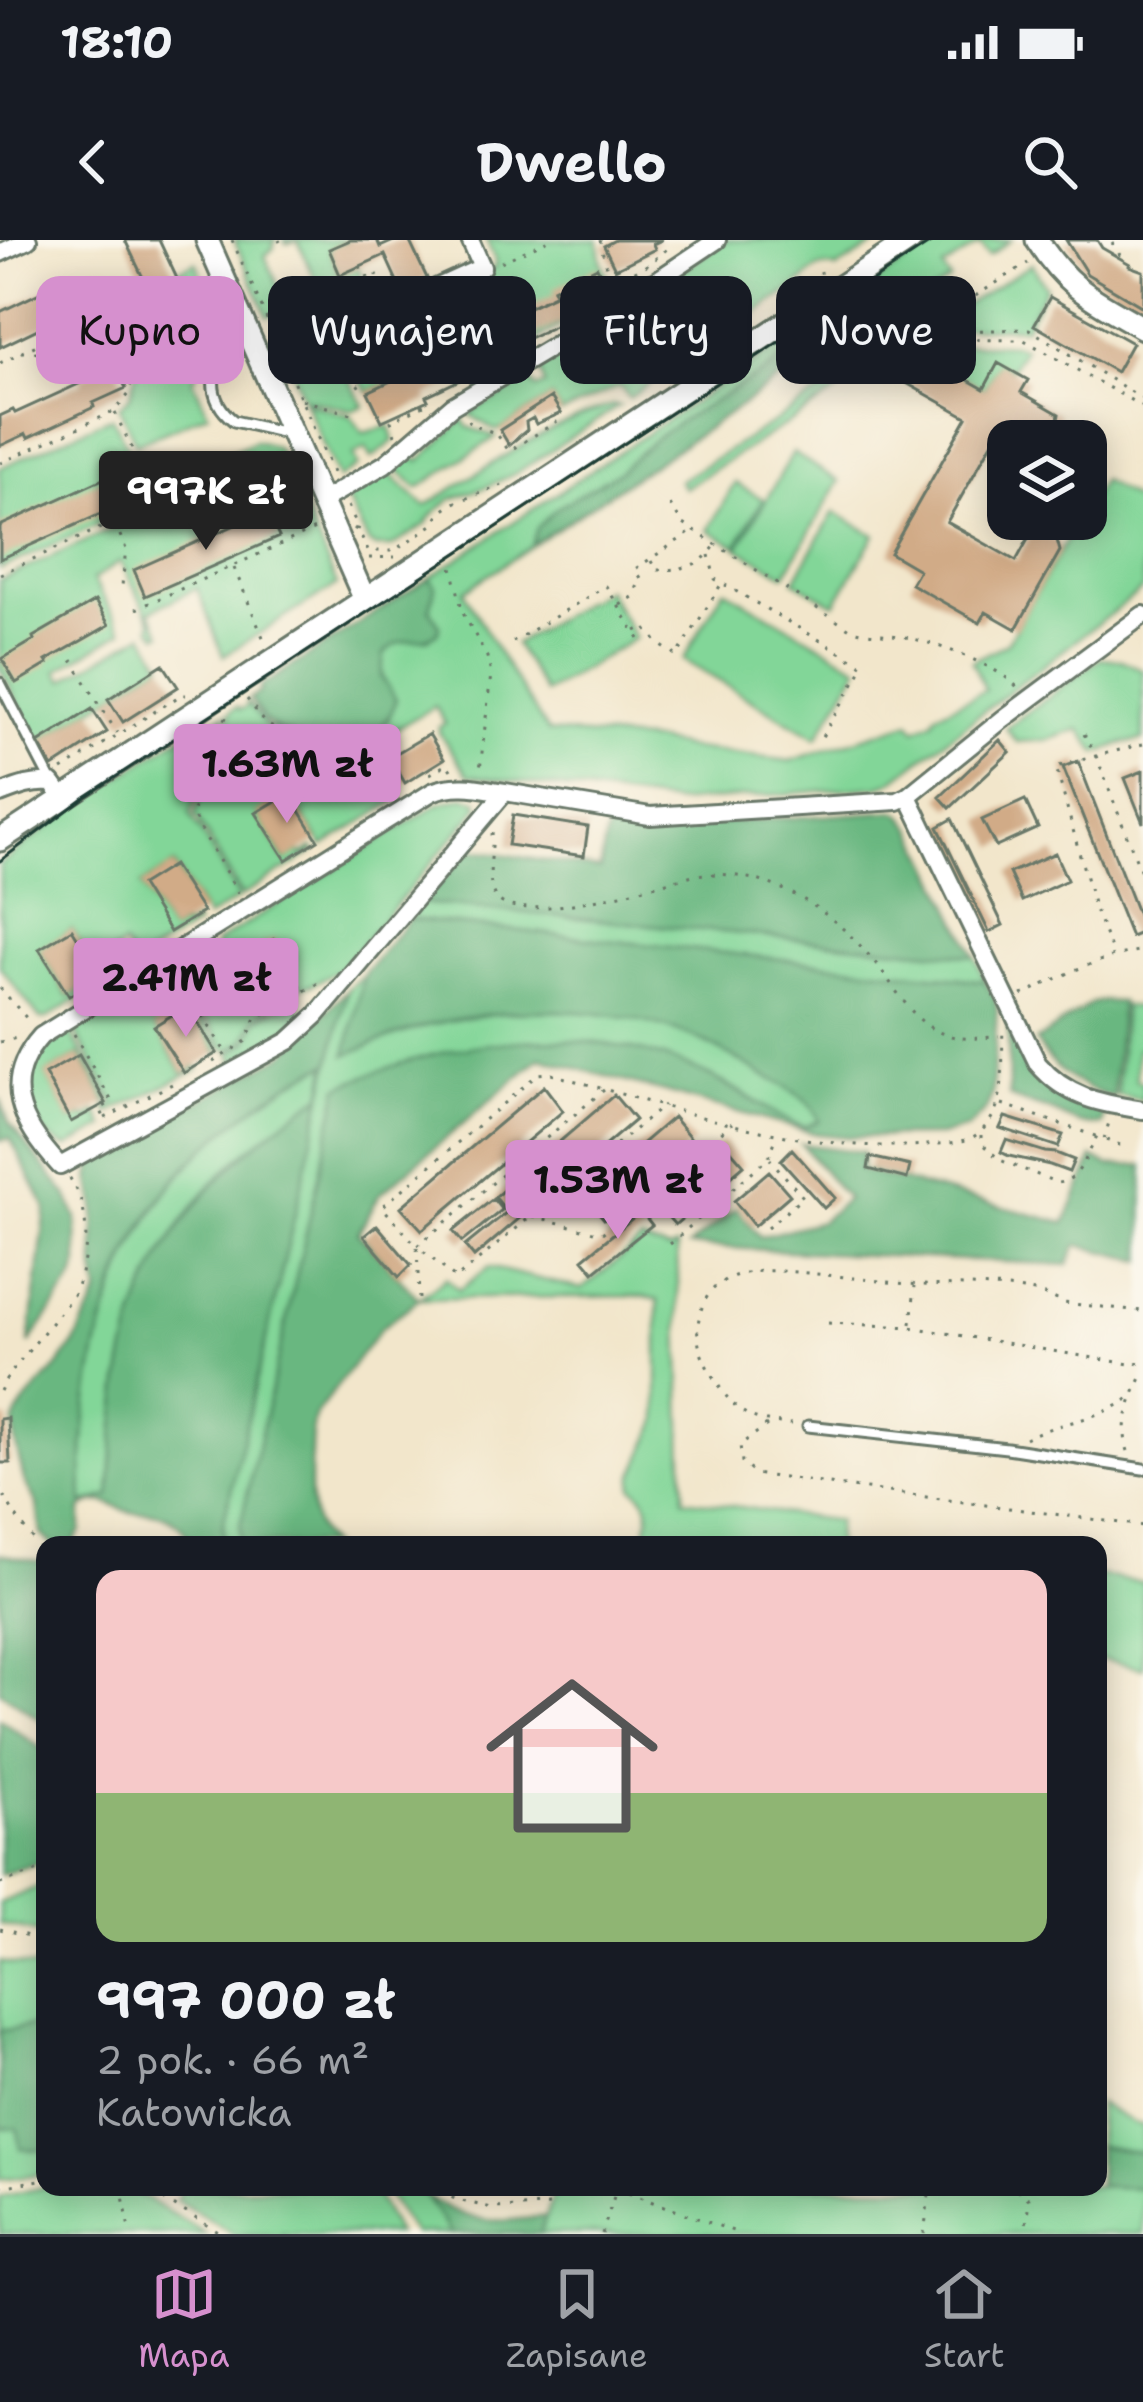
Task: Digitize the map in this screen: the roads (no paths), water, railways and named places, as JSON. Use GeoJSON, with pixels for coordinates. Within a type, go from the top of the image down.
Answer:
{"type":"FeatureCollection","features":[{"type":"Feature","properties":{"kind":"street"},"geometry":{"type":"LineString","coordinates":[[0,253],[28,240]]}},
{"type":"Feature","properties":{"kind":"street"},"geometry":{"type":"LineString","coordinates":[[207,240],[222,276]]}},
{"type":"Feature","properties":{"kind":"street"},"geometry":{"type":"LineString","coordinates":[[262,368],[285,351],[482,267],[470,240]]}},
{"type":"Feature","properties":{"kind":"street"},"geometry":{"type":"LineString","coordinates":[[336,501],[452,406],[599,319],[717,240]]}},
{"type":"Feature","properties":{"kind":"street"},"geometry":{"type":"LineString","coordinates":[[0,840],[54,786],[365,599],[439,540],[911,240]]}},
{"type":"Feature","properties":{"kind":"street"},"geometry":{"type":"LineString","coordinates":[[1035,250],[1072,285],[1143,328]]}},
{"type":"Feature","properties":{"kind":"street"},"geometry":{"type":"LineString","coordinates":[[244,326],[293,435],[336,501],[365,599]]}},
{"type":"Feature","properties":{"kind":"street"},"geometry":{"type":"LineString","coordinates":[[505,792],[316,1016],[289,1041],[60,1166],[18,1116],[8,1077],[16,1056],[41,1036],[432,792],[461,785],[675,817],[884,803],[908,796],[1143,616]]}},
{"type":"Feature","properties":{"kind":"street"},"geometry":{"type":"LineString","coordinates":[[0,794],[25,784],[54,786]]}},
{"type":"Feature","properties":{"kind":"street"},"geometry":{"type":"LineString","coordinates":[[908,796],[1038,1064],[1071,1092],[1143,1111]]}},
{"type":"Feature","properties":{"kind":"lane"},"geometry":{"type":"LineString","coordinates":[[214,384],[217,398],[234,421],[293,435]]}},
{"type":"Feature","properties":{"kind":"lane"},"geometry":{"type":"LineString","coordinates":[[0,683],[54,786]]}},
{"type":"Feature","properties":{"kind":"lane"},"geometry":{"type":"LineString","coordinates":[[808,1426],[1143,1469]]}},
{"type":"Feature","properties":{"kind":"tram line"},"geometry":{"type":"LineString","coordinates":[[0,861],[85,797],[935,240]]}}]}
